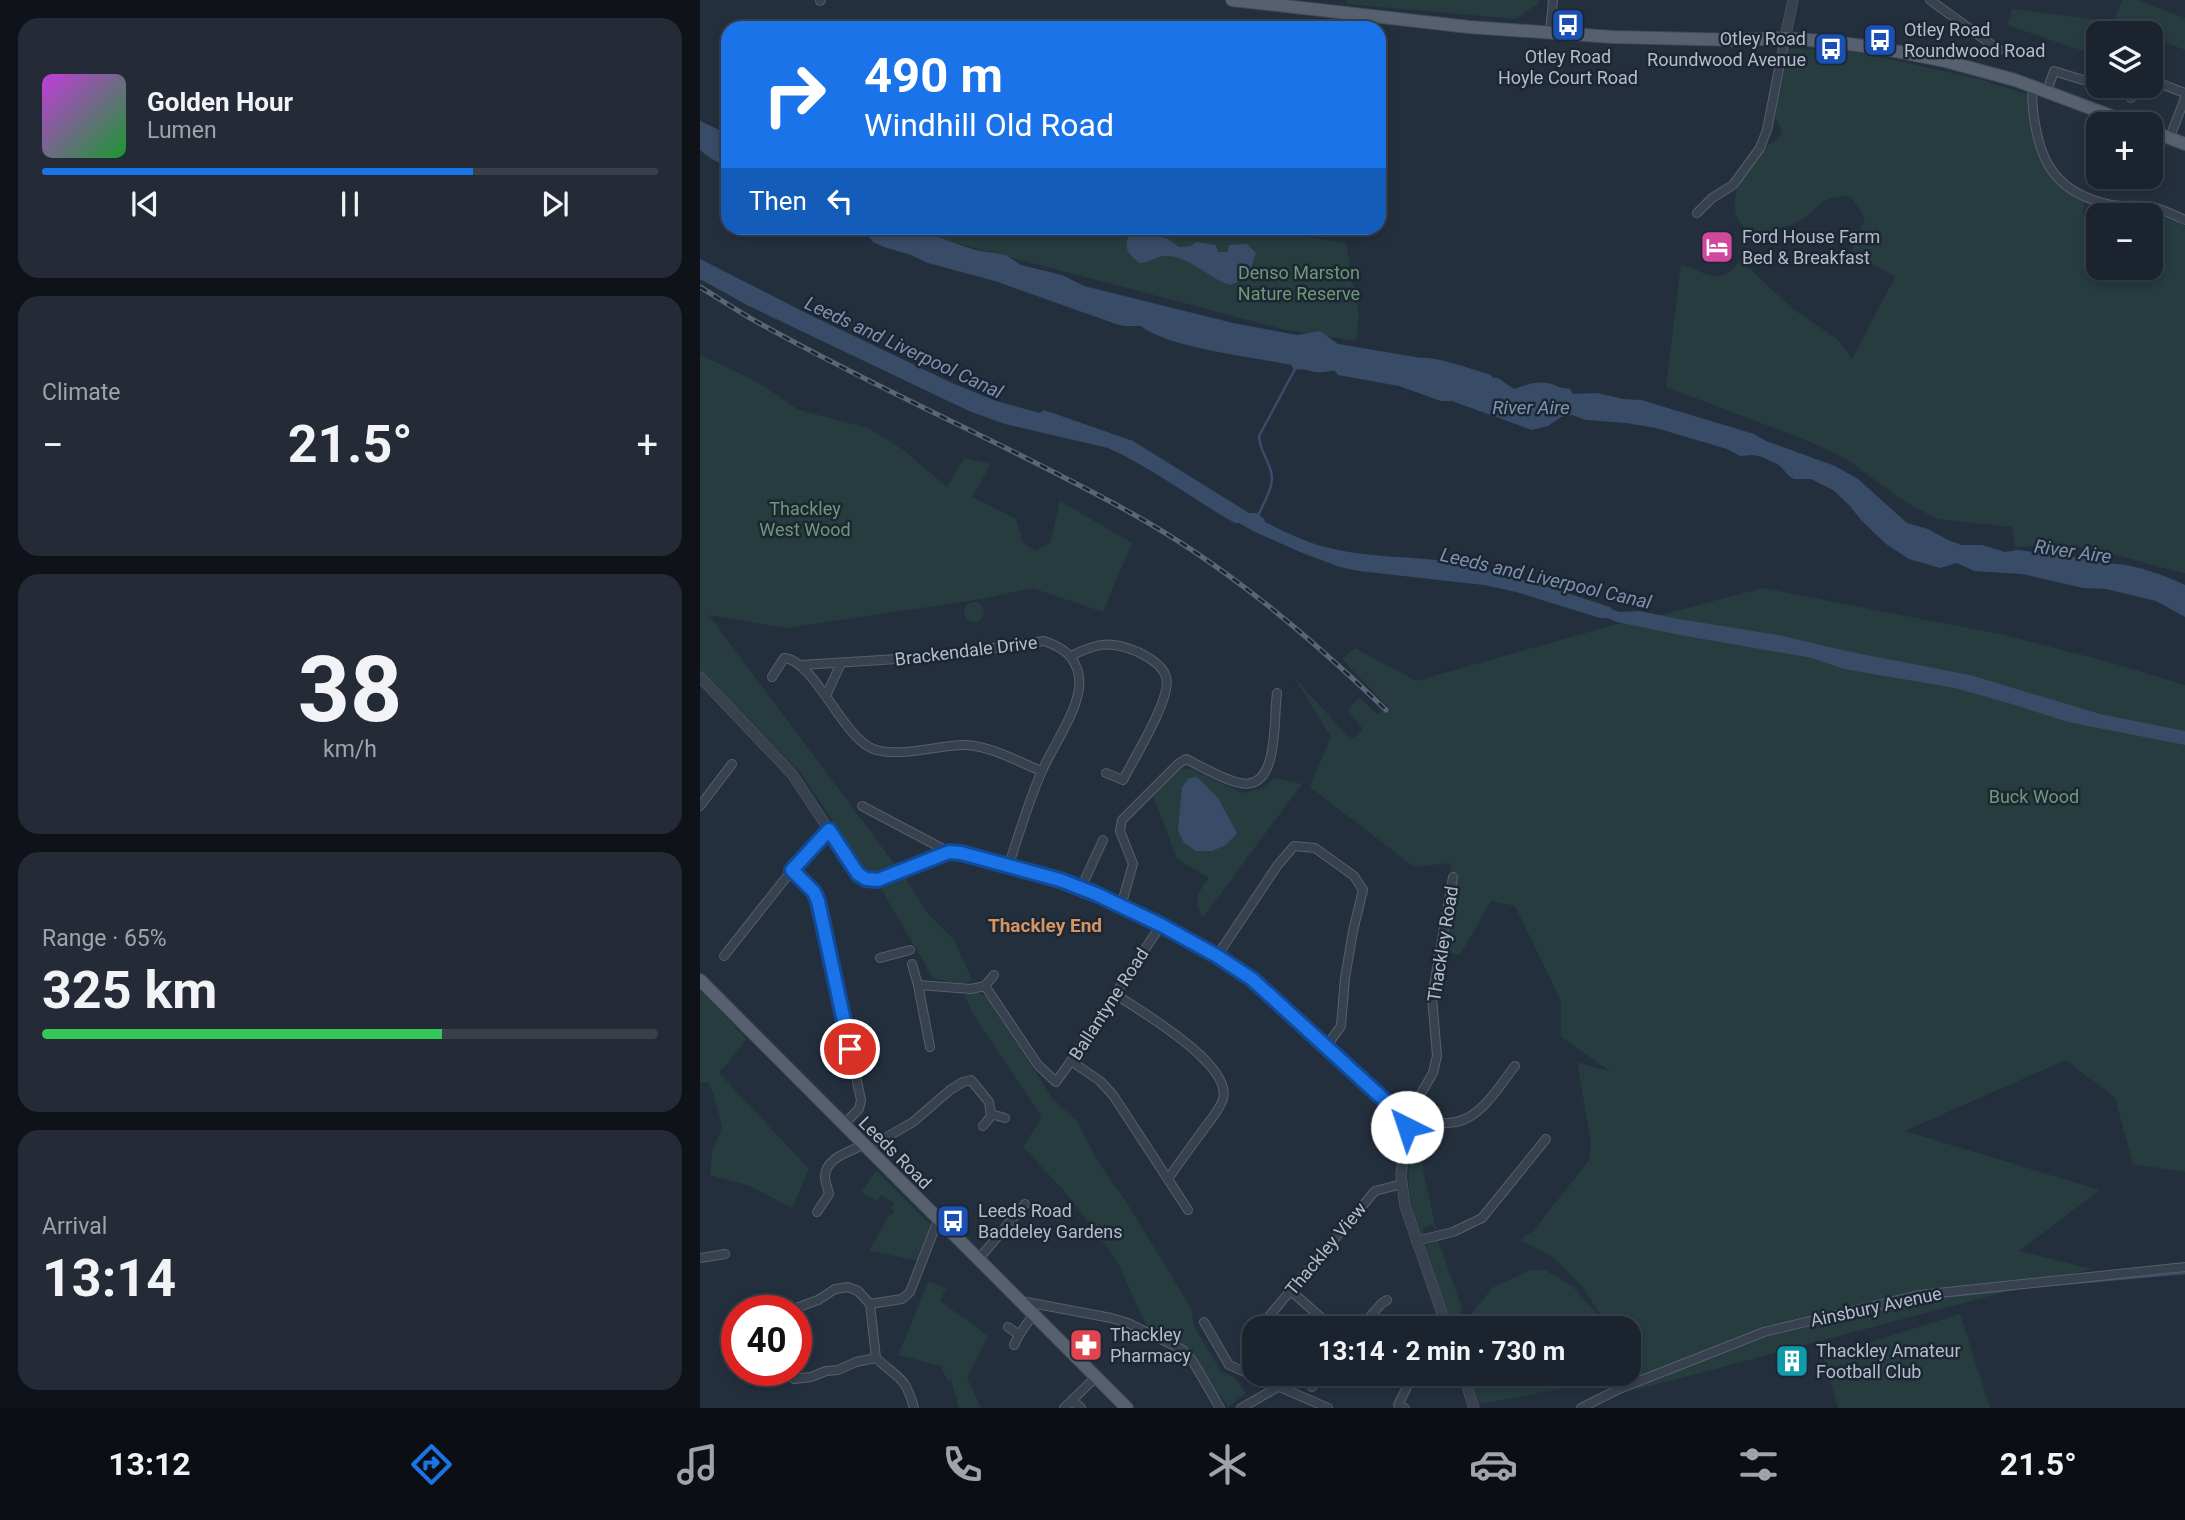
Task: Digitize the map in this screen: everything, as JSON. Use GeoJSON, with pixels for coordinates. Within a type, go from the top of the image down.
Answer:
{"type":"FeatureCollection","features":[{"type":"Feature","properties":{"kind":"main road"},"geometry":{"type":"LineString","coordinates":[[1232,0],[1460,26],[1613,37],[1739,40],[1785,38],[1832,41],[1880,48],[1978,69],[2033,85],[2102,112]]}},
{"type":"Feature","properties":{"kind":"main road"},"geometry":{"type":"LineString","coordinates":[[2163,135],[2185,144]]}},
{"type":"Feature","properties":{"kind":"main road","name":"Leeds Road"},"geometry":{"type":"LineString","coordinates":[[700,980],[1127,1408]]}},
{"type":"Feature","properties":{"kind":"street"},"geometry":{"type":"LineString","coordinates":[[1550,32],[1553,0]]}},
{"type":"Feature","properties":{"kind":"street"},"geometry":{"type":"LineString","coordinates":[[1697,213],[1712,198],[1733,185],[1760,148],[1767,130],[1793,0]]}},
{"type":"Feature","properties":{"kind":"street"},"geometry":{"type":"LineString","coordinates":[[1930,0],[1999,50]]}},
{"type":"Feature","properties":{"kind":"street"},"geometry":{"type":"LineString","coordinates":[[2047,91],[2053,71],[2083,80]]}},
{"type":"Feature","properties":{"kind":"street"},"geometry":{"type":"LineString","coordinates":[[2033,85],[2034,116],[2039,144],[2044,160],[2055,176],[2071,189],[2096,201],[2122,207],[2143,206],[2185,220]]}},
{"type":"Feature","properties":{"kind":"street"},"geometry":{"type":"LineString","coordinates":[[2163,85],[2185,95],[2170,137]]}},
{"type":"Feature","properties":{"kind":"street","name":"Brackendale Drive"},"geometry":{"type":"LineString","coordinates":[[772,677],[783,658],[789,658],[801,665],[841,663],[929,657],[1044,641],[1058,645],[1072,656]]}},
{"type":"Feature","properties":{"kind":"street"},"geometry":{"type":"LineString","coordinates":[[1008,867],[1041,771],[1078,694],[1079,678],[1072,656],[1094,645],[1121,646],[1140,653],[1164,671],[1168,679],[1164,700],[1123,780],[1106,773]]}},
{"type":"Feature","properties":{"kind":"street"},"geometry":{"type":"LineString","coordinates":[[825,696],[841,663]]}},
{"type":"Feature","properties":{"kind":"street"},"geometry":{"type":"LineString","coordinates":[[801,665],[848,729],[867,747],[890,752],[964,745],[985,748],[1041,771]]}},
{"type":"Feature","properties":{"kind":"street"},"geometry":{"type":"LineString","coordinates":[[700,677],[792,774],[858,874],[866,879],[878,880],[949,852]]}},
{"type":"Feature","properties":{"kind":"street"},"geometry":{"type":"LineString","coordinates":[[1121,906],[1133,864],[1120,831],[1122,820],[1186,759],[1237,782],[1249,783],[1263,775],[1269,765],[1275,736],[1274,710],[1277,693]]}},
{"type":"Feature","properties":{"kind":"street"},"geometry":{"type":"LineString","coordinates":[[700,806],[732,764]]}},
{"type":"Feature","properties":{"kind":"street"},"geometry":{"type":"LineString","coordinates":[[862,806],[949,852],[961,853],[1081,888],[1161,925],[1217,956],[1252,979],[1406,1123],[1457,1122],[1473,1115],[1514,1066]]}},
{"type":"Feature","properties":{"kind":"street"},"geometry":{"type":"LineString","coordinates":[[724,956],[792,870],[829,830]]}},
{"type":"Feature","properties":{"kind":"street"},"geometry":{"type":"LineString","coordinates":[[1081,888],[1103,840]]}},
{"type":"Feature","properties":{"kind":"street"},"geometry":{"type":"LineString","coordinates":[[1217,956],[1277,866],[1294,846],[1315,848],[1353,876],[1363,890],[1345,978],[1341,1026],[1326,1047]]}},
{"type":"Feature","properties":{"kind":"street"},"geometry":{"type":"LineString","coordinates":[[792,870],[814,892],[818,901],[861,1100],[859,1109],[843,1125]]}},
{"type":"Feature","properties":{"kind":"street","name":"Thackley Road"},"geometry":{"type":"LineString","coordinates":[[1443,1316],[1405,1206],[1402,1184],[1406,1123],[1436,1064],[1438,1047],[1432,997],[1453,877]]}},
{"type":"Feature","properties":{"kind":"street","name":"Ballantyne Road"},"geometry":{"type":"LineString","coordinates":[[985,985],[1038,1065],[1056,1082],[1161,925]]}},
{"type":"Feature","properties":{"kind":"street"},"geometry":{"type":"LineString","coordinates":[[880,957],[910,950]]}},
{"type":"Feature","properties":{"kind":"street"},"geometry":{"type":"LineString","coordinates":[[912,964],[930,1047]]}},
{"type":"Feature","properties":{"kind":"street"},"geometry":{"type":"LineString","coordinates":[[918,985],[971,989],[985,985],[994,975]]}},
{"type":"Feature","properties":{"kind":"street"},"geometry":{"type":"LineString","coordinates":[[1115,994],[1179,1037],[1220,1076],[1224,1094],[1219,1108],[1168,1179]]}},
{"type":"Feature","properties":{"kind":"street"},"geometry":{"type":"LineString","coordinates":[[1071,1062],[1100,1081],[1112,1096],[1188,1210]]}},
{"type":"Feature","properties":{"kind":"street"},"geometry":{"type":"LineString","coordinates":[[817,1212],[829,1194],[825,1174],[833,1160],[866,1148],[913,1122],[929,1106],[963,1082],[971,1080],[989,1102],[991,1114],[983,1126]]}},
{"type":"Feature","properties":{"kind":"street"},"geometry":{"type":"LineString","coordinates":[[991,1114],[1005,1118]]}},
{"type":"Feature","properties":{"kind":"street"},"geometry":{"type":"LineString","coordinates":[[1416,1241],[1452,1232],[1482,1218],[1546,1139]]}},
{"type":"Feature","properties":{"kind":"street","name":"Thackley View"},"geometry":{"type":"LineString","coordinates":[[1269,1316],[1375,1191],[1402,1184]]}},
{"type":"Feature","properties":{"kind":"street"},"geometry":{"type":"LineString","coordinates":[[978,1261],[1025,1204]]}},
{"type":"Feature","properties":{"kind":"street"},"geometry":{"type":"LineString","coordinates":[[870,1304],[902,1300],[910,1292],[938,1220]]}},
{"type":"Feature","properties":{"kind":"street"},"geometry":{"type":"LineString","coordinates":[[700,1258],[725,1254]]}},
{"type":"Feature","properties":{"kind":"street","name":"Ainsbury Avenue"},"geometry":{"type":"LineString","coordinates":[[1581,1408],[1619,1389],[1764,1332],[1919,1295],[2185,1267]]}},
{"type":"Feature","properties":{"kind":"street"},"geometry":{"type":"LineString","coordinates":[[812,1302],[835,1289],[849,1287],[861,1293],[870,1304],[876,1357],[902,1378],[914,1408]]}},
{"type":"Feature","properties":{"kind":"street"},"geometry":{"type":"LineString","coordinates":[[1291,1291],[1319,1316]]}},
{"type":"Feature","properties":{"kind":"street"},"geometry":{"type":"LineString","coordinates":[[1018,1300],[1128,1323],[1183,1350],[1192,1360],[1220,1408]]}},
{"type":"Feature","properties":{"kind":"street"},"geometry":{"type":"LineString","coordinates":[[1371,1316],[1387,1300]]}},
{"type":"Feature","properties":{"kind":"street"},"geometry":{"type":"LineString","coordinates":[[1014,1345],[1034,1315]]}},
{"type":"Feature","properties":{"kind":"street"},"geometry":{"type":"LineString","coordinates":[[1203,1322],[1229,1365],[1242,1370]]}},
{"type":"Feature","properties":{"kind":"street"},"geometry":{"type":"LineString","coordinates":[[1008,1327],[1019,1335]]}},
{"type":"Feature","properties":{"kind":"street"},"geometry":{"type":"LineString","coordinates":[[812,1377],[876,1357]]}},
{"type":"Feature","properties":{"kind":"street"},"geometry":{"type":"LineString","coordinates":[[1064,1408],[1096,1377]]}},
{"type":"Feature","properties":{"kind":"street"},"geometry":{"type":"LineString","coordinates":[[1241,1408],[1280,1386],[1328,1408]]}},
{"type":"Feature","properties":{"kind":"street"},"geometry":{"type":"LineString","coordinates":[[1405,1408],[1398,1405],[1408,1386]]}},
{"type":"Feature","properties":{"kind":"street"},"geometry":{"type":"LineString","coordinates":[[1467,1386],[1475,1408]]}},
{"type":"Feature","properties":{"kind":"street"},"geometry":{"type":"LineString","coordinates":[[1072,1400],[1081,1408]]}},
{"type":"Feature","properties":{"kind":"green space"},"geometry":{"type":"Polygon","coordinates":[[[1347,0],[1539,0],[1539,3],[1515,19],[1347,4],[1347,0]]]}},
{"type":"Feature","properties":{"kind":"green space"},"geometry":{"type":"Polygon","coordinates":[[[2122,0],[2137,0],[2185,18],[2185,50],[2163,42],[2163,21],[2114,21],[2122,0]]]}},
{"type":"Feature","properties":{"kind":"green space"},"geometry":{"type":"Polygon","coordinates":[[[2012,9],[2111,20],[2086,21],[2086,52],[2007,25],[2012,9]]]}},
{"type":"Feature","properties":{"kind":"green space"},"geometry":{"type":"Polygon","coordinates":[[[1785,48],[1857,52],[1979,79],[2027,94],[2037,151],[2051,175],[2085,199],[2083,214],[2086,215],[2086,280],[2163,280],[2163,215],[2185,226],[2185,573],[2099,550],[2060,545],[2015,547],[2012,527],[1937,519],[1899,498],[1848,460],[1806,440],[1666,387],[1681,264],[1706,274],[1720,276],[1727,274],[1740,260],[1793,309],[1837,339],[1852,359],[1895,277],[1851,251],[1865,218],[1851,197],[1823,202],[1808,215],[1784,227],[1752,235],[1744,228],[1735,212],[1736,194],[1758,154],[1782,132],[1773,116],[1785,48]]]}},
{"type":"Feature","properties":{"kind":"green space","name":"Denso Marston Nature Reserve"},"geometry":{"type":"Polygon","coordinates":[[[930,235],[1294,235],[1346,243],[1359,316],[1356,341],[1282,329],[930,235]]]}},
{"type":"Feature","properties":{"kind":"green space","name":"Thackley West Wood"},"geometry":{"type":"Polygon","coordinates":[[[700,355],[754,380],[799,410],[868,428],[902,449],[947,487],[964,458],[991,464],[972,497],[1016,519],[1023,543],[1035,551],[1050,543],[1060,501],[1132,543],[1103,612],[1032,588],[982,599],[786,628],[709,615],[907,881],[929,915],[954,940],[972,980],[960,985],[933,978],[880,887],[863,867],[801,773],[700,674],[700,355]]]}},
{"type":"Feature","properties":{"kind":"green space","name":"Buck Wood"},"geometry":{"type":"Polygon","coordinates":[[[1763,588],[2004,635],[2185,685],[2185,1172],[2133,1164],[2115,1098],[2066,1060],[1905,1131],[2100,1190],[2019,1251],[2091,1269],[1636,1390],[1635,1386],[1641,1386],[1641,1316],[1601,1316],[1583,1288],[1556,1259],[1520,1240],[1534,1230],[1589,1160],[1591,1143],[1577,1062],[1611,1072],[1561,1037],[1561,1001],[1515,906],[1491,901],[1460,955],[1446,952],[1454,883],[1450,863],[1414,867],[1310,787],[1331,737],[1294,677],[1351,740],[1363,729],[1348,711],[1359,697],[1378,715],[1387,706],[1342,659],[1355,648],[1416,681],[1624,622],[1630,623],[1763,588]]]}},
{"type":"Feature","properties":{"kind":"green space"},"geometry":{"type":"Polygon","coordinates":[[[974,602],[981,605],[984,612],[981,619],[974,622],[967,619],[964,612],[967,605],[974,602]]]}},
{"type":"Feature","properties":{"kind":"green space"},"geometry":{"type":"Polygon","coordinates":[[[1179,768],[1190,769],[1243,793],[1262,788],[1274,778],[1302,784],[1203,917],[1197,901],[1209,878],[1177,859],[1153,795],[1179,768]]]}},
{"type":"Feature","properties":{"kind":"green space"},"geometry":{"type":"Polygon","coordinates":[[[700,991],[747,1039],[719,1073],[809,1169],[792,1208],[750,1186],[710,1175],[712,1152],[722,1127],[708,1082],[700,1083],[700,991]]]}},
{"type":"Feature","properties":{"kind":"green space"},"geometry":{"type":"Polygon","coordinates":[[[978,993],[987,997],[1053,1099],[1077,1121],[1098,1162],[1124,1198],[1191,1308],[1194,1327],[1221,1371],[1236,1379],[1246,1393],[1228,1407],[1186,1348],[1147,1327],[1116,1259],[1067,1194],[1023,1147],[1042,1117],[975,1017],[964,995],[978,993]]]}},
{"type":"Feature","properties":{"kind":"green space"},"geometry":{"type":"Polygon","coordinates":[[[1420,1129],[1423,1170],[1436,1230],[1432,1225],[1423,1228],[1424,1234],[1419,1234],[1409,1184],[1412,1132],[1420,1129]]]}},
{"type":"Feature","properties":{"kind":"green space"},"geometry":{"type":"Polygon","coordinates":[[[876,1170],[931,1225],[932,1231],[920,1261],[869,1251],[889,1215],[894,1211],[894,1203],[881,1195],[877,1201],[862,1191],[876,1170]]]}},
{"type":"Feature","properties":{"kind":"green space"},"geometry":{"type":"Polygon","coordinates":[[[1438,1240],[1462,1308],[1458,1316],[1449,1316],[1426,1245],[1438,1240]]]}},
{"type":"Feature","properties":{"kind":"green space"},"geometry":{"type":"Polygon","coordinates":[[[1531,1270],[1545,1270],[1572,1286],[1597,1316],[1470,1316],[1492,1288],[1531,1270]]]}},
{"type":"Feature","properties":{"kind":"green space"},"geometry":{"type":"Polygon","coordinates":[[[929,1281],[946,1288],[940,1301],[988,1336],[967,1378],[981,1408],[959,1408],[951,1380],[947,1380],[941,1366],[898,1355],[929,1281]]]}},
{"type":"Feature","properties":{"kind":"green space"},"geometry":{"type":"Polygon","coordinates":[[[1960,1314],[1990,1408],[1838,1408],[1823,1357],[1960,1314]]]}},
{"type":"Feature","properties":{"kind":"green space"},"geometry":{"type":"Polygon","coordinates":[[[1474,1386],[1576,1386],[1480,1404],[1474,1386]]]}},
{"type":"Feature","properties":{"kind":"water"},"geometry":{"type":"Polygon","coordinates":[[[700,121],[721,131],[721,164],[700,150],[700,121]]]}},
{"type":"Feature","properties":{"kind":"water","name":"River Aire"},"geometry":{"type":"Polygon","coordinates":[[[865,235],[932,235],[975,250],[1006,255],[1021,265],[1062,275],[1084,286],[1233,323],[1297,335],[1320,331],[1338,344],[1445,361],[1491,375],[1514,389],[1548,383],[1570,389],[1573,394],[1597,393],[1641,400],[1754,434],[1766,441],[1835,466],[1858,479],[1907,523],[1928,529],[1962,545],[1982,545],[2005,552],[2018,550],[2126,565],[2171,579],[2185,585],[2185,617],[2156,601],[2106,589],[2083,588],[2022,574],[1974,571],[1957,563],[1940,568],[1909,559],[1886,544],[1833,490],[1811,479],[1794,479],[1779,465],[1762,457],[1740,456],[1727,449],[1656,428],[1586,420],[1572,415],[1532,430],[1452,401],[1441,401],[1399,386],[1338,375],[1335,371],[1294,370],[1291,365],[1191,346],[1154,334],[1141,326],[1116,324],[995,281],[928,263],[884,247],[873,242],[865,235]]]}},
{"type":"Feature","properties":{"kind":"water"},"geometry":{"type":"Polygon","coordinates":[[[1129,235],[1155,235],[1168,239],[1179,247],[1191,246],[1196,242],[1216,245],[1218,252],[1228,252],[1229,245],[1247,244],[1256,253],[1248,273],[1231,285],[1183,259],[1162,256],[1139,263],[1129,253],[1127,242],[1129,235]]]}},
{"type":"Feature","properties":{"kind":"water"},"geometry":{"type":"Polygon","coordinates":[[[700,259],[952,383],[996,401],[1040,413],[1044,410],[1133,441],[1249,513],[1257,513],[1265,522],[1316,544],[1363,554],[1451,562],[1531,582],[1620,612],[1639,611],[1778,635],[1970,675],[2100,714],[2185,731],[2185,745],[2068,722],[1955,688],[1844,669],[1812,658],[1617,622],[1484,585],[1340,567],[1235,523],[1141,465],[1108,448],[1005,424],[969,411],[747,305],[700,279],[700,259]]]}},
{"type":"Feature","properties":{"kind":"water"},"geometry":{"type":"Polygon","coordinates":[[[1197,777],[1218,798],[1237,833],[1226,845],[1212,851],[1196,851],[1184,843],[1178,830],[1182,787],[1189,778],[1197,777]]]}},
{"type":"Feature","properties":{"kind":"waterway"},"geometry":{"type":"LineString","coordinates":[[1258,516],[1269,493],[1272,479],[1259,436],[1295,369]]}},
{"type":"Feature","properties":{"kind":"waterway"},"geometry":{"type":"LineString","coordinates":[[2041,1286],[2185,1273]]}},
{"type":"Feature","properties":{"kind":"waterway"},"geometry":{"type":"LineString","coordinates":[[1813,1325],[1922,1299],[2015,1289]]}},
{"type":"Feature","properties":{"kind":"railway"},"geometry":{"type":"LineString","coordinates":[[700,287],[805,348],[1085,488],[1166,533],[1232,578],[1296,628],[1386,710]]}},
{"type":"Feature","properties":{"kind":"place","name":"Otley Road Hoyle Court Road"},"geometry":{"type":"Point","coordinates":[1568,25]}},
{"type":"Feature","properties":{"kind":"place","name":"Otley Road Roundwood Road"},"geometry":{"type":"Point","coordinates":[1880,40]}},
{"type":"Feature","properties":{"kind":"place","name":"Otley Road Roundwood Avenue"},"geometry":{"type":"Point","coordinates":[1831,49]}},
{"type":"Feature","properties":{"kind":"place","name":"Ford House Farm Bed & Breakfast"},"geometry":{"type":"Point","coordinates":[1717,247]}},
{"type":"Feature","properties":{"kind":"place","name":"Leeds Road Baddeley Gardens"},"geometry":{"type":"Point","coordinates":[953,1221]}},
{"type":"Feature","properties":{"kind":"place","name":"Thackley Pharmacy"},"geometry":{"type":"Point","coordinates":[1086,1345]}},
{"type":"Feature","properties":{"kind":"place","name":"Thackley Amateur Football Club"},"geometry":{"type":"Point","coordinates":[1792,1361]}},
{"type":"Feature","properties":{"kind":"district","name":"Thackley End"},"geometry":{"type":"Point","coordinates":[1045,925]}},
{"type":"Feature","properties":{"kind":"route"},"geometry":{"type":"LineString","coordinates":[[850,1049],[818,901],[814,892],[792,870],[829,830],[858,874],[866,879],[878,880],[949,852],[961,853],[1060,880],[1161,925],[1252,979],[1404,1118],[1407,1127]]}},
{"type":"Feature","properties":{"kind":"water label","name":"Leeds and Liverpool Canal"},"geometry":{"type":"Point","coordinates":[904,347]}},
{"type":"Feature","properties":{"kind":"water label","name":"Leeds and Liverpool Canal"},"geometry":{"type":"Point","coordinates":[1546,578]}}]}
